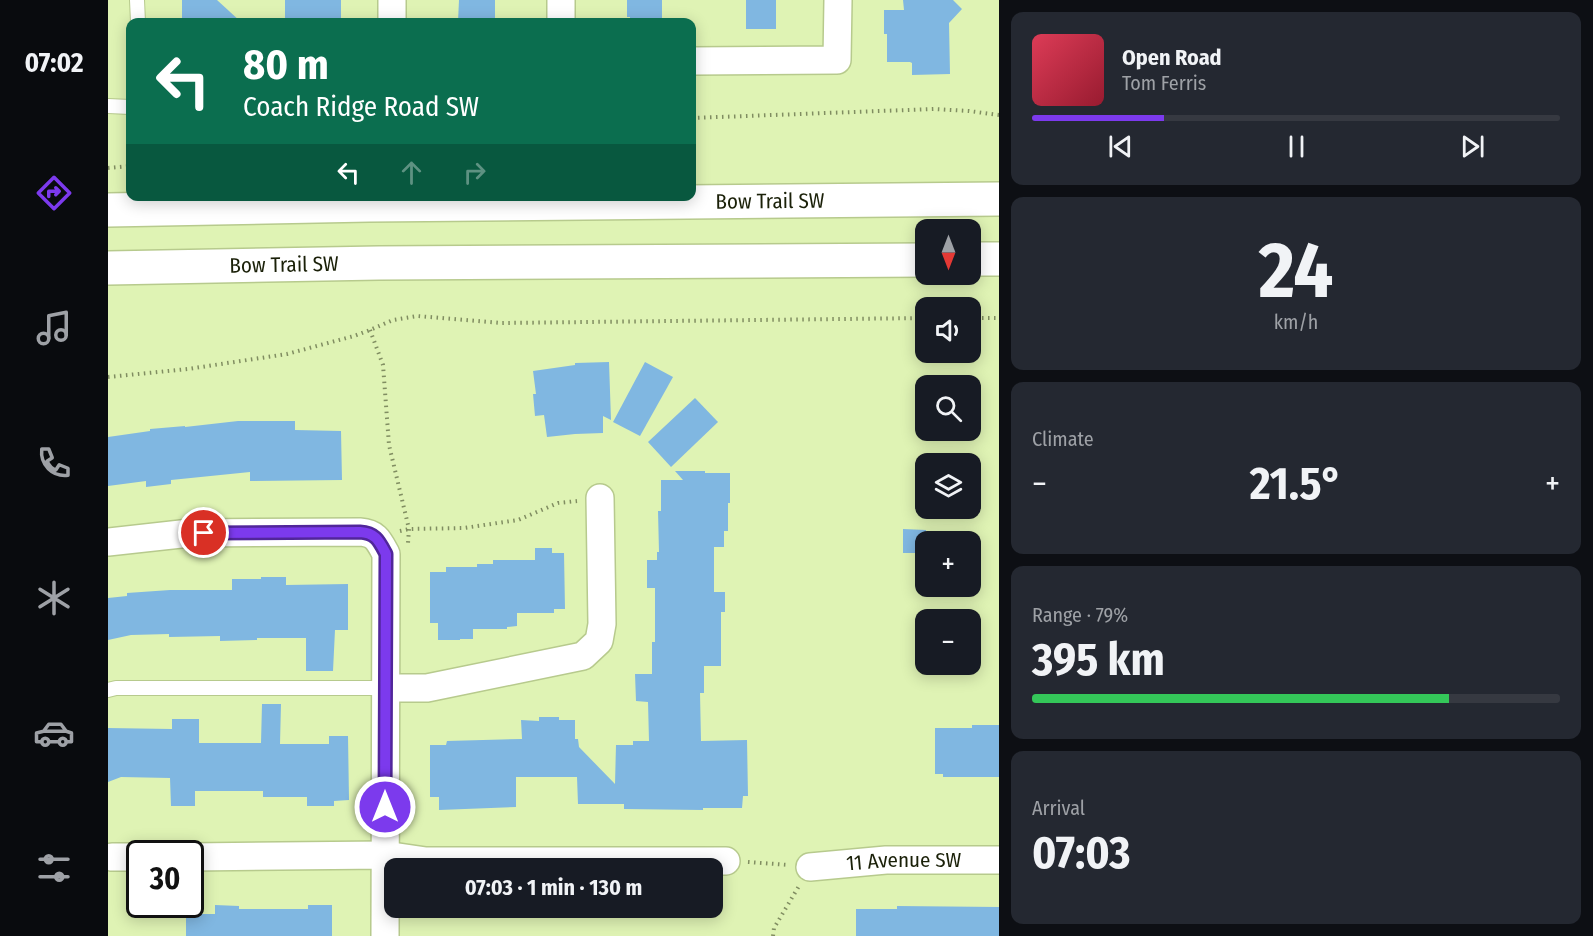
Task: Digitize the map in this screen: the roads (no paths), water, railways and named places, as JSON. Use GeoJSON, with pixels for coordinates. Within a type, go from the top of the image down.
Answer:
{"type":"FeatureCollection","features":[{"type":"Feature","properties":{"kind":"main road","name":"Bow Trail SW"},"geometry":{"type":"LineString","coordinates":[[108,210],[999,199]]}},
{"type":"Feature","properties":{"kind":"main road"},"geometry":{"type":"LineString","coordinates":[[981,260],[999,259]]}},
{"type":"Feature","properties":{"kind":"main road","name":"Bow Trail SW"},"geometry":{"type":"LineString","coordinates":[[108,268],[403,263],[915,260]]}},
{"type":"Feature","properties":{"kind":"street"},"geometry":{"type":"LineString","coordinates":[[392,0],[392,18]]}},
{"type":"Feature","properties":{"kind":"street"},"geometry":{"type":"LineString","coordinates":[[561,0],[561,18]]}},
{"type":"Feature","properties":{"kind":"street"},"geometry":{"type":"LineString","coordinates":[[696,61],[837,60],[838,0]]}},
{"type":"Feature","properties":{"kind":"street"},"geometry":{"type":"LineString","coordinates":[[386,688],[428,688],[583,656],[599,641],[602,624],[600,498]]}},
{"type":"Feature","properties":{"kind":"street"},"geometry":{"type":"LineString","coordinates":[[108,542],[190,533],[337,532],[370,533],[376,537],[386,554],[385,936]]}},
{"type":"Feature","properties":{"kind":"street"},"geometry":{"type":"LineString","coordinates":[[204,857],[385,855],[426,861],[726,861]]}},
{"type":"Feature","properties":{"kind":"street"},"geometry":{"type":"LineString","coordinates":[[112,857],[126,857]]}},
{"type":"Feature","properties":{"kind":"street","name":"11 Avenue SW"},"geometry":{"type":"LineString","coordinates":[[810,867],[886,860],[999,860]]}},
{"type":"Feature","properties":{"kind":"lane"},"geometry":{"type":"LineString","coordinates":[[137,0],[138,18]]}},
{"type":"Feature","properties":{"kind":"lane"},"geometry":{"type":"LineString","coordinates":[[108,106],[126,107]]}},
{"type":"Feature","properties":{"kind":"lane"},"geometry":{"type":"LineString","coordinates":[[108,690],[116,688],[386,688]]}}]}
